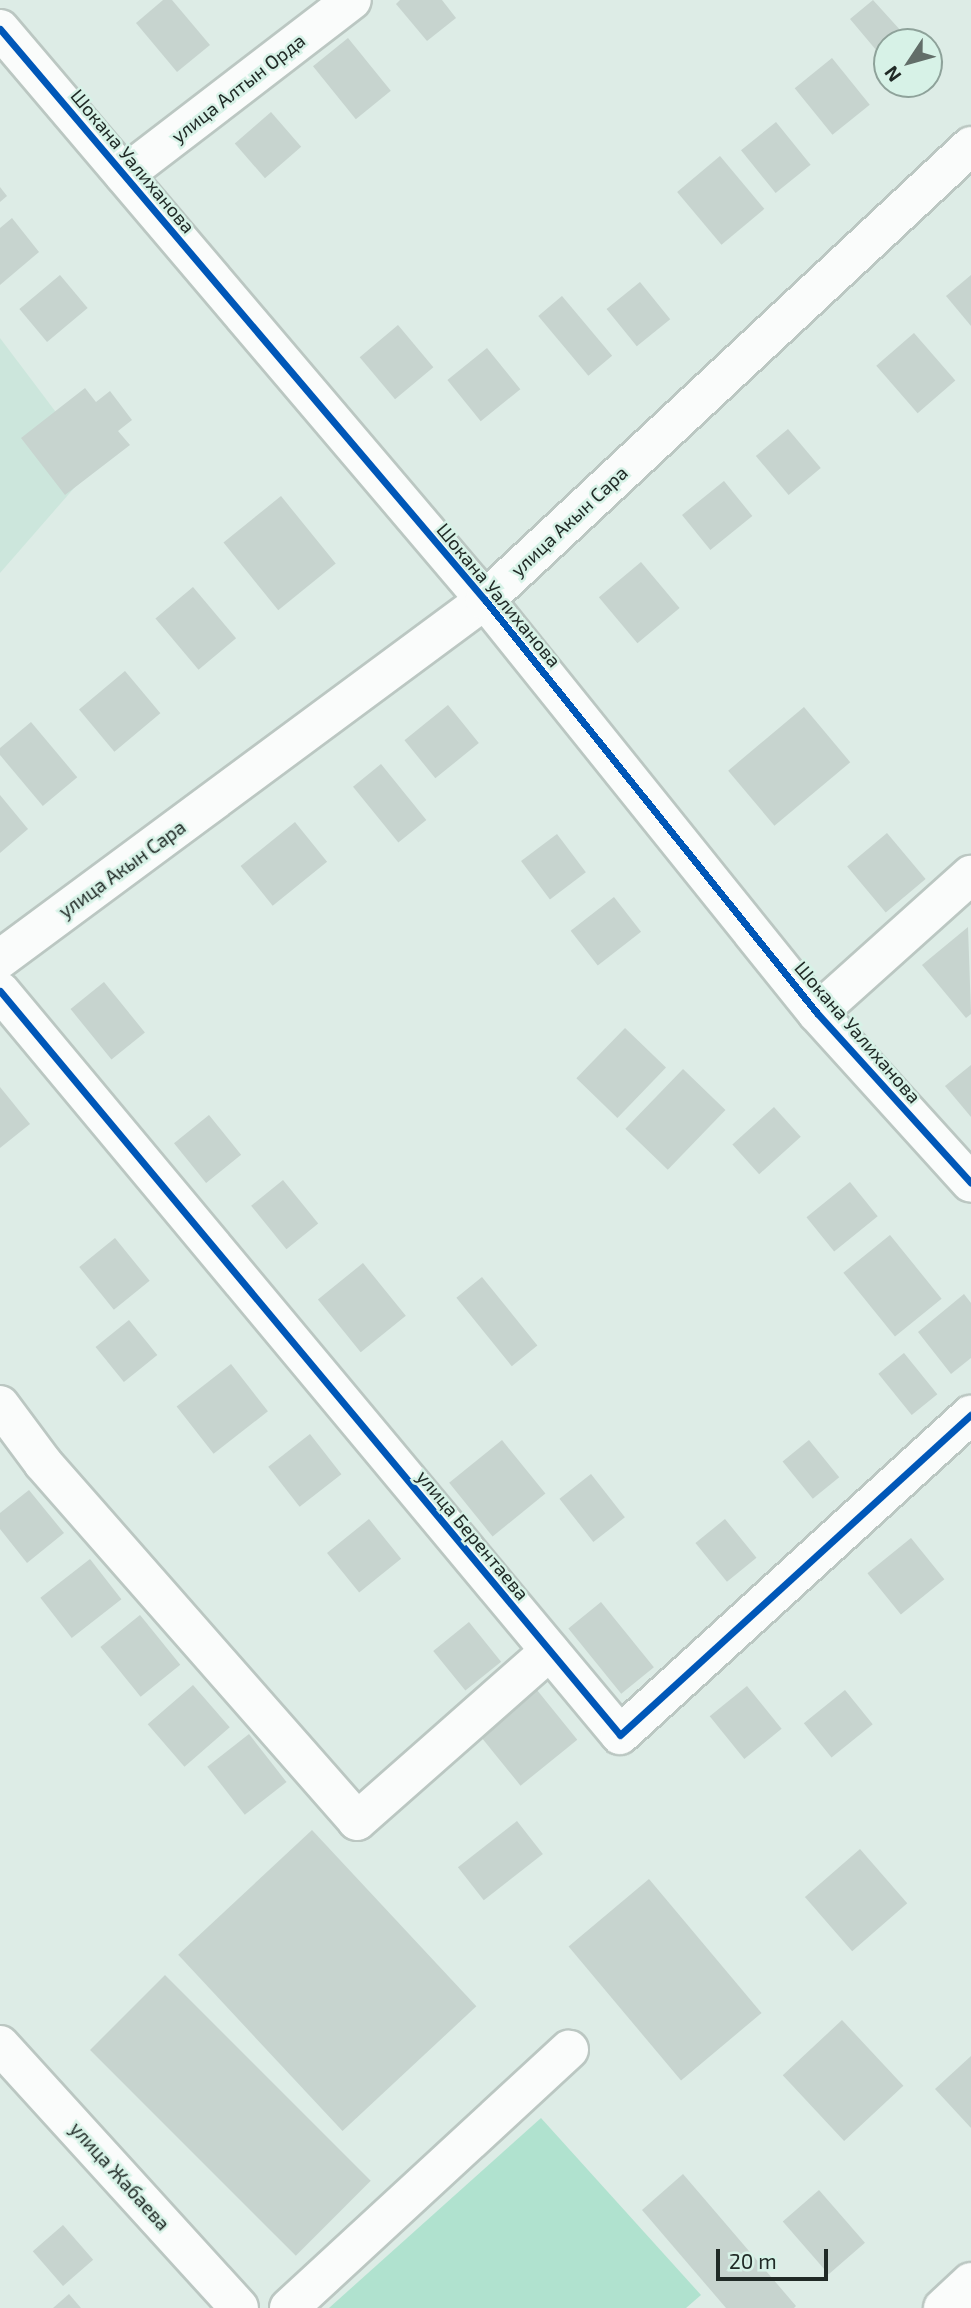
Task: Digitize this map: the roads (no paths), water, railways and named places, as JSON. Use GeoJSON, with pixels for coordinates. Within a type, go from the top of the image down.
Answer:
{"type":"FeatureCollection","features":[{"type":"Feature","properties":{"kind":"street","name":"улица Алтын Орда"},"geometry":{"type":"LineString","coordinates":[[124,175],[352,0]]}},
{"type":"Feature","properties":{"kind":"street","name":"Шокана Уалиханова"},"geometry":{"type":"LineString","coordinates":[[0,29],[485,600],[817,1013],[971,1182]]}},
{"type":"Feature","properties":{"kind":"street","name":"улица Акын Сара"},"geometry":{"type":"LineString","coordinates":[[0,959],[485,600],[971,146]]}},
{"type":"Feature","properties":{"kind":"street"},"geometry":{"type":"LineString","coordinates":[[817,1013],[971,874]]}},
{"type":"Feature","properties":{"kind":"street","name":"улица Берентаева"},"geometry":{"type":"LineString","coordinates":[[0,991],[620,1734],[971,1415]]}},
{"type":"Feature","properties":{"kind":"street"},"geometry":{"type":"LineString","coordinates":[[0,1405],[43,1463],[356,1821],[550,1651]]}},
{"type":"Feature","properties":{"kind":"street","name":"улица Жабаева"},"geometry":{"type":"LineString","coordinates":[[0,2045],[239,2308]]}},
{"type":"Feature","properties":{"kind":"street"},"geometry":{"type":"LineString","coordinates":[[289,2308],[569,2050]]}},
{"type":"Feature","properties":{"kind":"street"},"geometry":{"type":"LineString","coordinates":[[943,2308],[971,2282]]}}]}
